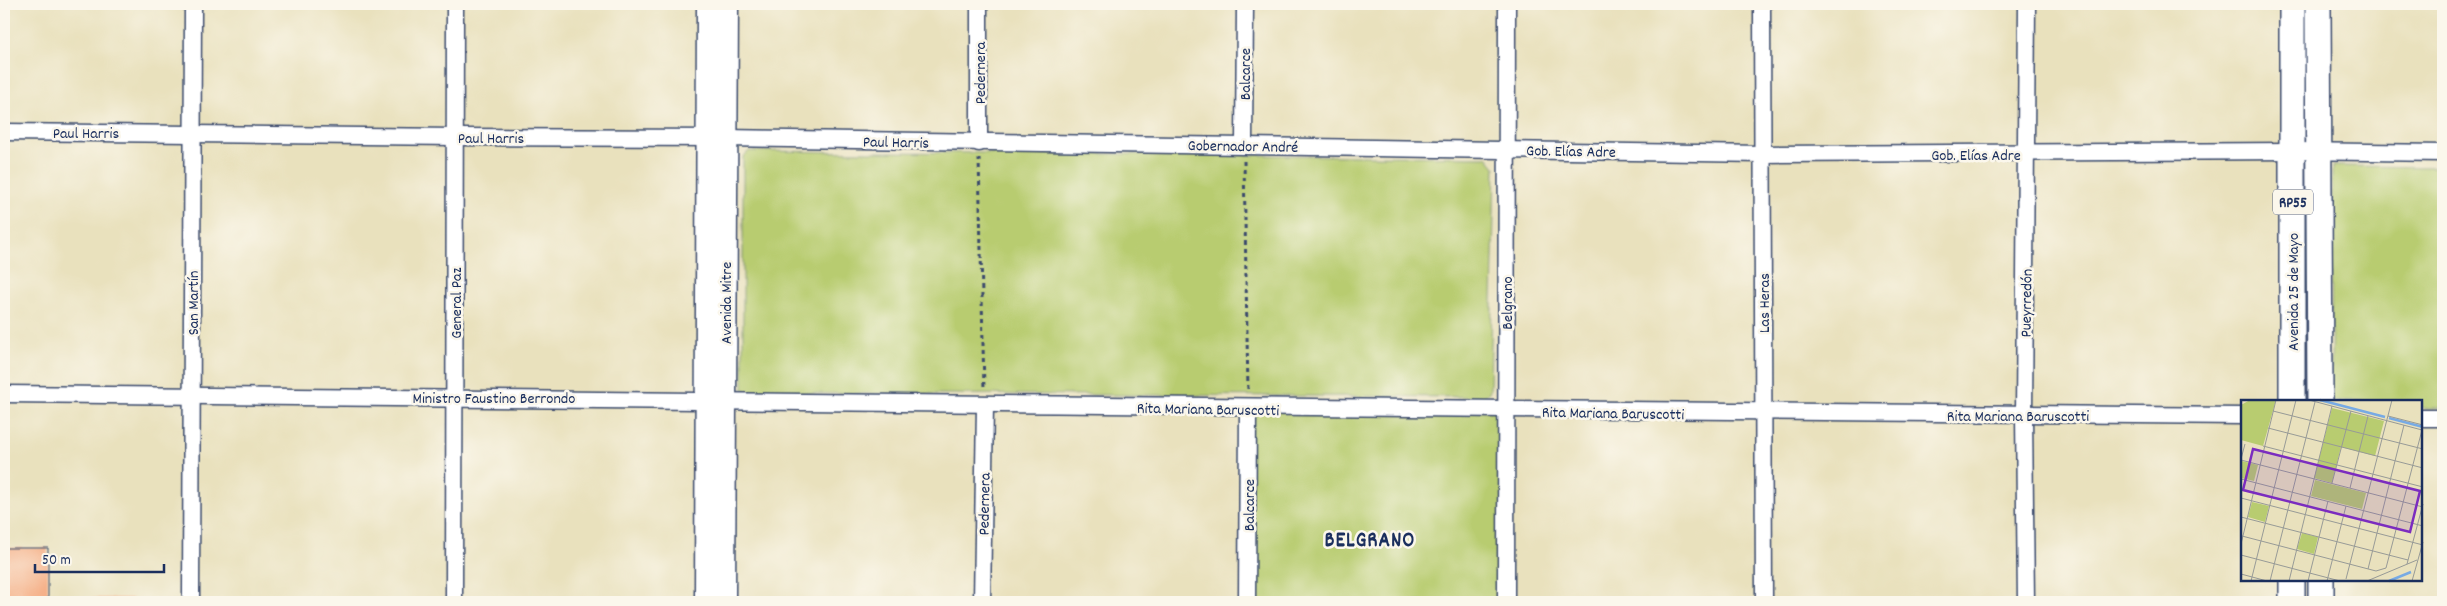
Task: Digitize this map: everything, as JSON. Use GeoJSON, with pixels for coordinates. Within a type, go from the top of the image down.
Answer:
{"type":"FeatureCollection","features":[{"type":"Feature","properties":{"kind":"main road","name":"Avenida Mitre"},"geometry":{"type":"LineString","coordinates":[[708,4],[717,138]]}},
{"type":"Feature","properties":{"kind":"main road","name":"Avenida Mitre"},"geometry":{"type":"LineString","coordinates":[[724,602],[716,399],[717,138],[727,4]]}},
{"type":"Feature","properties":{"kind":"main road","name":"Avenida 25 de Mayo"},"geometry":{"type":"LineString","coordinates":[[2292,4],[2292,400]]}},
{"type":"Feature","properties":{"kind":"main road","name":"Avenida 25 de Mayo"},"geometry":{"type":"LineString","coordinates":[[2318,4],[2320,400]]}},
{"type":"Feature","properties":{"kind":"main road","name":"Avenida Mitre"},"geometry":{"type":"LineString","coordinates":[[706,602],[716,399]]}},
{"type":"Feature","properties":{"kind":"main road"},"geometry":{"type":"LineString","coordinates":[[2292,581],[2292,602]]}},
{"type":"Feature","properties":{"kind":"main road"},"geometry":{"type":"LineString","coordinates":[[2321,581],[2321,602]]}},
{"type":"Feature","properties":{"kind":"street","name":"San Martín"},"geometry":{"type":"LineString","coordinates":[[191,602],[193,4]]}},
{"type":"Feature","properties":{"kind":"street","name":"General Paz"},"geometry":{"type":"LineString","coordinates":[[454,602],[455,4]]}},
{"type":"Feature","properties":{"kind":"street","name":"Pedernera"},"geometry":{"type":"LineString","coordinates":[[979,4],[979,143]]}},
{"type":"Feature","properties":{"kind":"street","name":"Balcarce"},"geometry":{"type":"LineString","coordinates":[[1244,144],[1245,4]]}},
{"type":"Feature","properties":{"kind":"street","name":"Belgrano"},"geometry":{"type":"LineString","coordinates":[[1506,602],[1507,4]]}},
{"type":"Feature","properties":{"kind":"street","name":"Las Heras"},"geometry":{"type":"LineString","coordinates":[[1762,4],[1764,602]]}},
{"type":"Feature","properties":{"kind":"street","name":"Pueyrredón"},"geometry":{"type":"LineString","coordinates":[[2026,602],[2024,415],[2027,4]]}},
{"type":"Feature","properties":{"kind":"street","name":"Paul Harris"},"geometry":{"type":"LineString","coordinates":[[4,132],[717,138],[979,143]]}},
{"type":"Feature","properties":{"kind":"street","name":"Gobernador André"},"geometry":{"type":"LineString","coordinates":[[979,143],[1244,144],[1508,149]]}},
{"type":"Feature","properties":{"kind":"street","name":"Gob. Elías Adre"},"geometry":{"type":"LineString","coordinates":[[1508,149],[1762,154],[2293,151],[2443,153]]}},
{"type":"Feature","properties":{"kind":"street","name":"Ministro Faustino Berrondo"},"geometry":{"type":"LineString","coordinates":[[4,394],[716,399],[984,405]]}},
{"type":"Feature","properties":{"kind":"street","name":"Pedernera"},"geometry":{"type":"LineString","coordinates":[[982,602],[984,405]]}},
{"type":"Feature","properties":{"kind":"street","name":"Rita Mariana Baruscotti"},"geometry":{"type":"LineString","coordinates":[[984,405],[1764,414],[2241,416]]}},
{"type":"Feature","properties":{"kind":"street","name":"Balcarce"},"geometry":{"type":"LineString","coordinates":[[1247,602],[1248,408]]}},
{"type":"Feature","properties":{"kind":"street"},"geometry":{"type":"LineString","coordinates":[[2422,418],[2443,418]]}},
{"type":"Feature","properties":{"kind":"path"},"geometry":{"type":"LineString","coordinates":[[979,143],[984,405]]}},
{"type":"Feature","properties":{"kind":"path"},"geometry":{"type":"LineString","coordinates":[[1244,144],[1248,408]]}},
{"type":"Feature","properties":{"kind":"green space"},"geometry":{"type":"Polygon","coordinates":[[[749,151],[1487,157],[1495,167],[1490,391],[1484,397],[748,393],[743,389],[743,157],[749,151]]]}},
{"type":"Feature","properties":{"kind":"green space"},"geometry":{"type":"Polygon","coordinates":[[[2332,166],[2443,167],[2443,408],[2422,408],[2422,400],[2331,400],[2332,166]]]}},
{"type":"Feature","properties":{"kind":"green space"},"geometry":{"type":"Polygon","coordinates":[[[2304,176],[2309,176],[2308,389],[2302,389],[2304,176]]]}},
{"type":"Feature","properties":{"kind":"green space"},"geometry":{"type":"Polygon","coordinates":[[[1248,408],[1505,411],[1506,602],[1247,602],[1248,408]]]}},
{"type":"Feature","properties":{"kind":"building"},"geometry":{"type":"Polygon","coordinates":[[[4,548],[48,548],[48,598],[132,598],[132,602],[4,602],[4,548]]]}},
{"type":"Feature","properties":{"kind":"district","name":"BELGRANO"},"geometry":{"type":"Point","coordinates":[1370,539]}}]}
